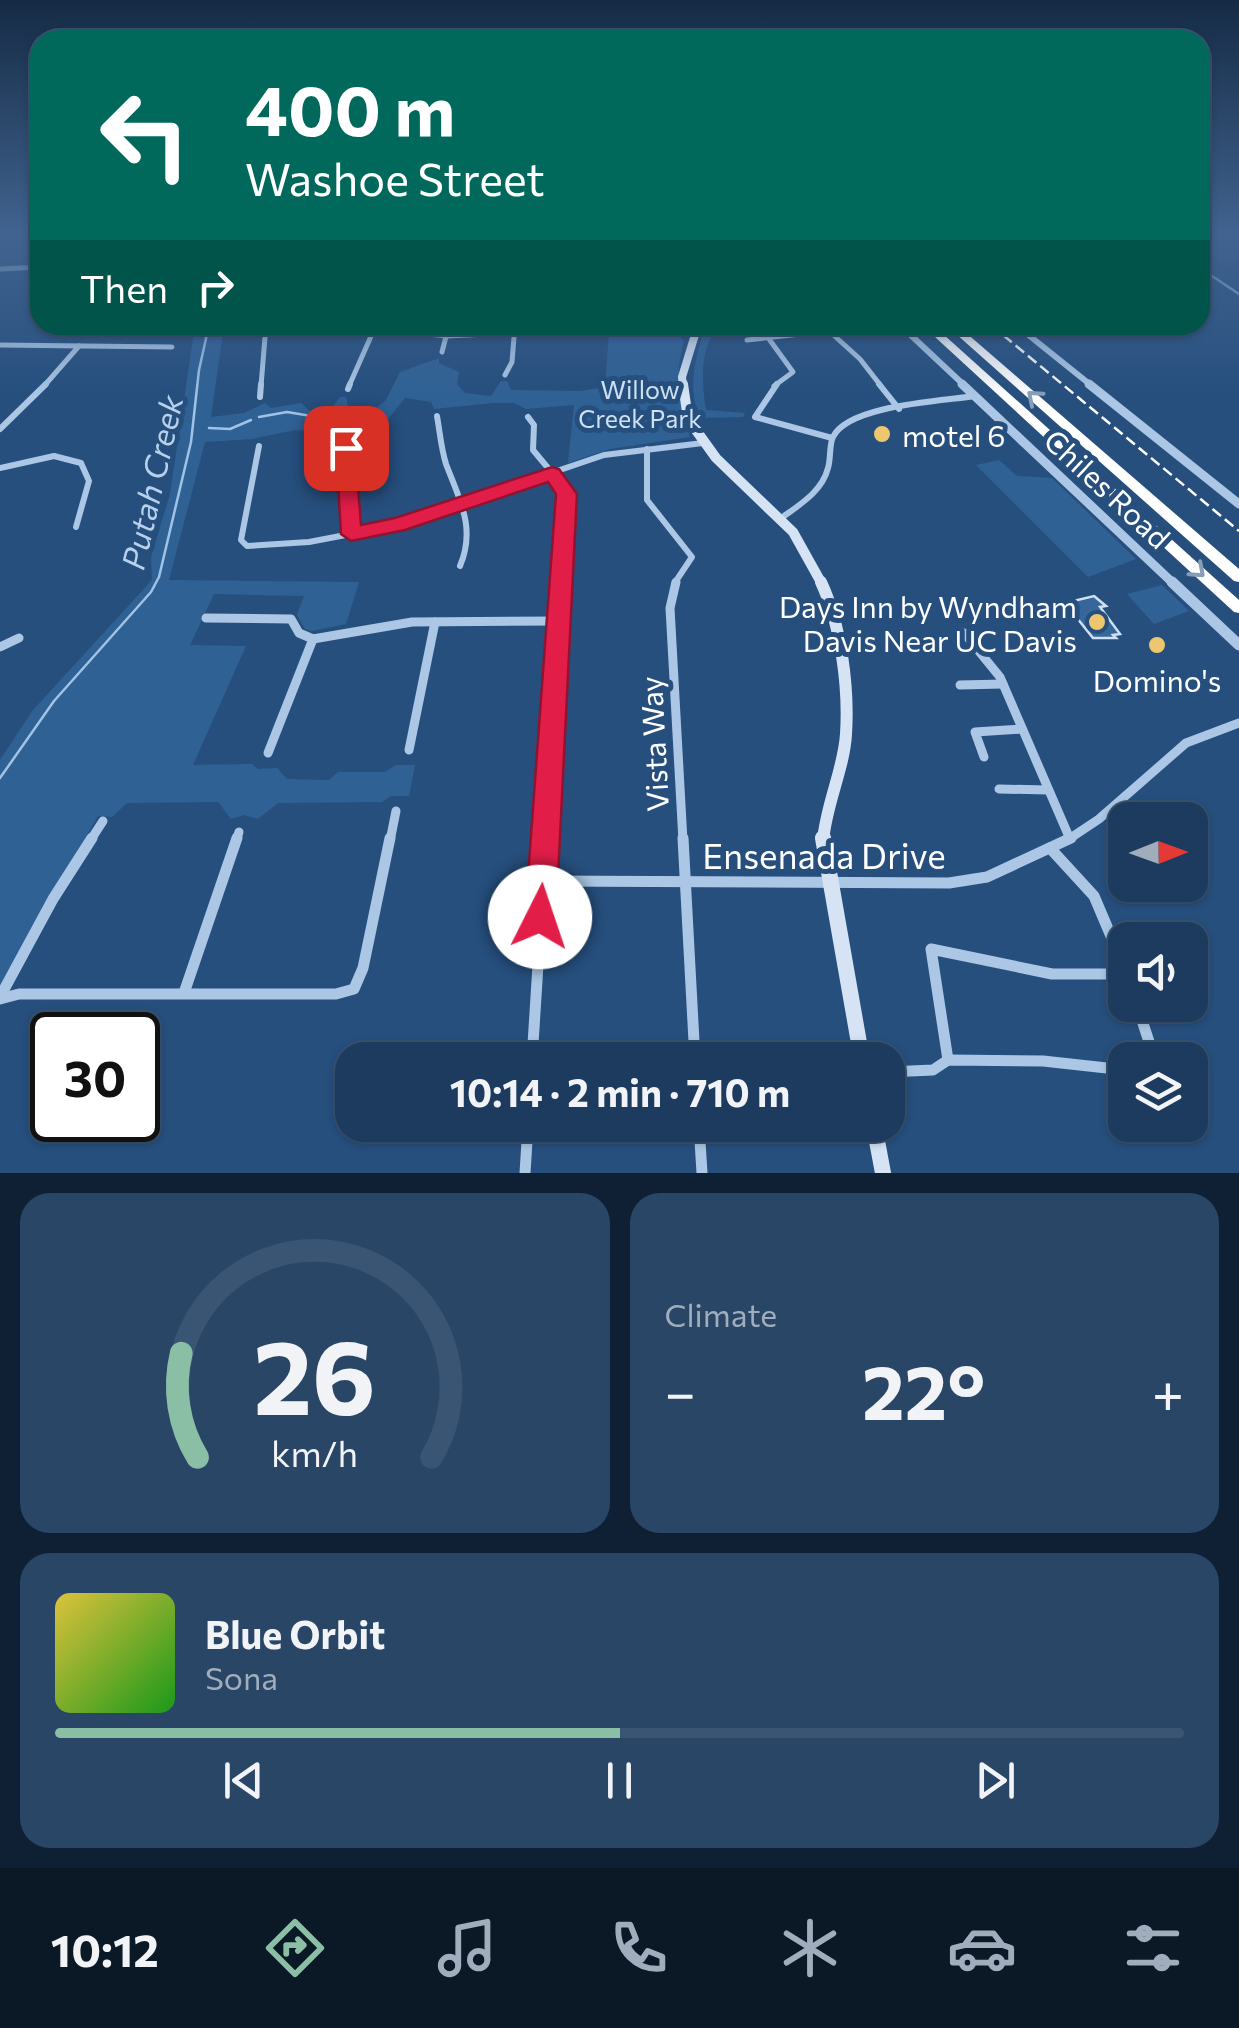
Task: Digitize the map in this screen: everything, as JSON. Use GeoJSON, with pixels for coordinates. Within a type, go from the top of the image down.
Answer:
{"type":"FeatureCollection","features":[{"type":"Feature","properties":{"kind":"highway"},"geometry":{"type":"LineString","coordinates":[[938,335],[1239,608]]}},
{"type":"Feature","properties":{"kind":"highway"},"geometry":{"type":"LineString","coordinates":[[963,335],[1239,577]]}},
{"type":"Feature","properties":{"kind":"main road"},"geometry":{"type":"LineString","coordinates":[[694,335],[683,371],[682,396],[688,419],[702,441],[780,519],[808,554],[822,584],[844,682],[846,737],[824,819],[830,881],[859,1042]]}},
{"type":"Feature","properties":{"kind":"main road"},"geometry":{"type":"LineString","coordinates":[[877,1142],[883,1173]]}},
{"type":"Feature","properties":{"kind":"street"},"geometry":{"type":"LineString","coordinates":[[260,397],[265,335]]}},
{"type":"Feature","properties":{"kind":"street"},"geometry":{"type":"LineString","coordinates":[[348,389],[372,335]]}},
{"type":"Feature","properties":{"kind":"street"},"geometry":{"type":"LineString","coordinates":[[439,335],[457,335]]}},
{"type":"Feature","properties":{"kind":"street"},"geometry":{"type":"LineString","coordinates":[[504,375],[512,362],[514,335]]}},
{"type":"Feature","properties":{"kind":"street"},"geometry":{"type":"LineString","coordinates":[[746,340],[799,335]]}},
{"type":"Feature","properties":{"kind":"street"},"geometry":{"type":"LineString","coordinates":[[835,335],[860,358],[899,409]]}},
{"type":"Feature","properties":{"kind":"street","name":"Chiles Road"},"geometry":{"type":"LineString","coordinates":[[911,335],[1239,645]]}},
{"type":"Feature","properties":{"kind":"street"},"geometry":{"type":"LineString","coordinates":[[1028,335],[1239,504]]}},
{"type":"Feature","properties":{"kind":"street"},"geometry":{"type":"LineString","coordinates":[[442,352],[447,336]]}},
{"type":"Feature","properties":{"kind":"street"},"geometry":{"type":"LineString","coordinates":[[769,340],[794,372],[772,388],[754,417],[832,438]]}},
{"type":"Feature","properties":{"kind":"street"},"geometry":{"type":"LineString","coordinates":[[0,345],[172,347]]}},
{"type":"Feature","properties":{"kind":"street"},"geometry":{"type":"LineString","coordinates":[[0,429],[20,414],[80,346]]}},
{"type":"Feature","properties":{"kind":"street"},"geometry":{"type":"LineString","coordinates":[[780,519],[816,494],[826,479],[832,464],[832,438],[842,424],[857,416],[975,396]]}},
{"type":"Feature","properties":{"kind":"street"},"geometry":{"type":"LineString","coordinates":[[437,416],[442,449],[463,505],[470,537],[469,550],[460,566]]}},
{"type":"Feature","properties":{"kind":"street"},"geometry":{"type":"LineString","coordinates":[[528,416],[534,426],[533,450],[563,486],[567,503],[533,1042]]}},
{"type":"Feature","properties":{"kind":"street"},"geometry":{"type":"LineString","coordinates":[[259,446],[242,544],[309,542],[398,525],[604,455],[702,441]]}},
{"type":"Feature","properties":{"kind":"street"},"geometry":{"type":"LineString","coordinates":[[346,448],[351,534]]}},
{"type":"Feature","properties":{"kind":"street","name":"Vista Way"},"geometry":{"type":"LineString","coordinates":[[647,449],[647,500],[692,557],[692,562],[676,578],[670,597],[694,1042]]}},
{"type":"Feature","properties":{"kind":"street"},"geometry":{"type":"LineString","coordinates":[[0,468],[54,456],[81,462],[88,470],[89,480],[76,528]]}},
{"type":"Feature","properties":{"kind":"street"},"geometry":{"type":"LineString","coordinates":[[206,618],[292,619],[300,633],[313,639],[384,624],[561,621]]}},
{"type":"Feature","properties":{"kind":"street"},"geometry":{"type":"LineString","coordinates":[[409,750],[435,622]]}},
{"type":"Feature","properties":{"kind":"street"},"geometry":{"type":"LineString","coordinates":[[964,633],[1003,684],[1070,838]]}},
{"type":"Feature","properties":{"kind":"street"},"geometry":{"type":"LineString","coordinates":[[0,647],[19,638]]}},
{"type":"Feature","properties":{"kind":"street"},"geometry":{"type":"LineString","coordinates":[[268,753],[313,639]]}},
{"type":"Feature","properties":{"kind":"street"},"geometry":{"type":"LineString","coordinates":[[960,685],[1003,684]]}},
{"type":"Feature","properties":{"kind":"street","name":"Ensenada Drive"},"geometry":{"type":"LineString","coordinates":[[542,882],[949,883],[987,876],[1070,838],[1099,819],[1186,743],[1239,723]]}},
{"type":"Feature","properties":{"kind":"street"},"geometry":{"type":"LineString","coordinates":[[984,756],[975,732],[1022,729]]}},
{"type":"Feature","properties":{"kind":"street"},"geometry":{"type":"LineString","coordinates":[[999,790],[1048,790]]}},
{"type":"Feature","properties":{"kind":"street"},"geometry":{"type":"LineString","coordinates":[[0,998],[19,994],[336,994],[354,989],[364,968],[396,811]]}},
{"type":"Feature","properties":{"kind":"street"},"geometry":{"type":"LineString","coordinates":[[0,998],[53,899],[103,821]]}},
{"type":"Feature","properties":{"kind":"street"},"geometry":{"type":"LineString","coordinates":[[184,993],[239,832]]}},
{"type":"Feature","properties":{"kind":"street"},"geometry":{"type":"LineString","coordinates":[[1050,848],[1094,896],[1108,930]]}},
{"type":"Feature","properties":{"kind":"street"},"geometry":{"type":"LineString","coordinates":[[948,1060],[931,949],[1052,974],[1108,972]]}},
{"type":"Feature","properties":{"kind":"street"},"geometry":{"type":"LineString","coordinates":[[905,1071],[933,1070],[948,1060],[1108,1068]]}},
{"type":"Feature","properties":{"kind":"street"},"geometry":{"type":"LineString","coordinates":[[525,1173],[527,1142]]}},
{"type":"Feature","properties":{"kind":"street"},"geometry":{"type":"LineString","coordinates":[[700,1142],[702,1173]]}},
{"type":"Feature","properties":{"kind":"green space","name":"Willow Creek Park"},"geometry":{"type":"Polygon","coordinates":[[[194,335],[223,335],[211,417],[244,413],[265,403],[271,408],[301,403],[313,414],[326,416],[340,397],[346,397],[349,409],[367,415],[386,400],[400,372],[439,358],[439,363],[459,372],[457,384],[465,393],[491,396],[501,381],[507,381],[511,390],[580,391],[605,387],[609,335],[656,335],[680,337],[684,341],[679,390],[690,437],[610,449],[568,463],[574,405],[526,409],[514,403],[493,403],[434,409],[431,402],[405,398],[385,423],[370,426],[355,439],[295,430],[252,439],[205,442],[169,580],[359,582],[346,624],[312,631],[305,629],[297,615],[304,596],[214,594],[190,645],[246,646],[193,765],[252,764],[258,769],[277,768],[287,779],[329,780],[338,772],[385,772],[396,765],[415,765],[409,796],[391,796],[382,802],[278,803],[258,819],[244,815],[231,819],[218,802],[127,803],[112,817],[98,816],[0,985],[0,760],[33,710],[152,580],[151,557],[170,494],[194,335]]]}},
{"type":"Feature","properties":{"kind":"green space"},"geometry":{"type":"Polygon","coordinates":[[[703,335],[713,335],[705,353],[706,410],[745,413],[743,417],[701,418],[694,395],[694,372],[703,335]]]}},
{"type":"Feature","properties":{"kind":"green space"},"geometry":{"type":"Polygon","coordinates":[[[999,460],[1017,476],[1052,478],[1136,559],[1088,577],[976,465],[999,460]]]}},
{"type":"Feature","properties":{"kind":"green space"},"geometry":{"type":"Polygon","coordinates":[[[1162,585],[1189,611],[1154,624],[1127,594],[1162,585]]]}},
{"type":"Feature","properties":{"kind":"building","name":"Days Inn by Wyndham Davis Near UC Davis"},"geometry":{"type":"Polygon","coordinates":[[[1094,596],[1106,606],[1100,607],[1120,634],[1113,635],[1116,638],[1093,638],[1065,603],[1094,596]]]}},
{"type":"Feature","properties":{"kind":"waterway"},"geometry":{"type":"LineString","coordinates":[[1228,287],[1239,294]]}},
{"type":"Feature","properties":{"kind":"waterway","name":"Putah Creek"},"geometry":{"type":"LineString","coordinates":[[0,778],[54,701],[151,592],[159,577],[191,442],[207,335]]}},
{"type":"Feature","properties":{"kind":"waterway"},"geometry":{"type":"LineString","coordinates":[[259,417],[287,412],[329,419]]}},
{"type":"Feature","properties":{"kind":"waterway"},"geometry":{"type":"LineString","coordinates":[[336,421],[346,425],[370,417]]}},
{"type":"Feature","properties":{"kind":"waterway"},"geometry":{"type":"LineString","coordinates":[[209,428],[230,429],[251,420]]}},
{"type":"Feature","properties":{"kind":"railway"},"geometry":{"type":"LineString","coordinates":[[1003,335],[1239,531]]}},
{"type":"Feature","properties":{"kind":"place","name":"motel 6"},"geometry":{"type":"Point","coordinates":[882,434]}},
{"type":"Feature","properties":{"kind":"place","name":"Days Inn by Wyndham Davis Near UC Davis"},"geometry":{"type":"Point","coordinates":[1097,622]}},
{"type":"Feature","properties":{"kind":"place","name":"Domino's"},"geometry":{"type":"Point","coordinates":[1157,645]}},
{"type":"Feature","properties":{"kind":"route"},"geometry":{"type":"LineString","coordinates":[[346,448],[351,534],[398,525],[552,474],[563,486],[567,503],[561,621],[540,917]]}}]}
